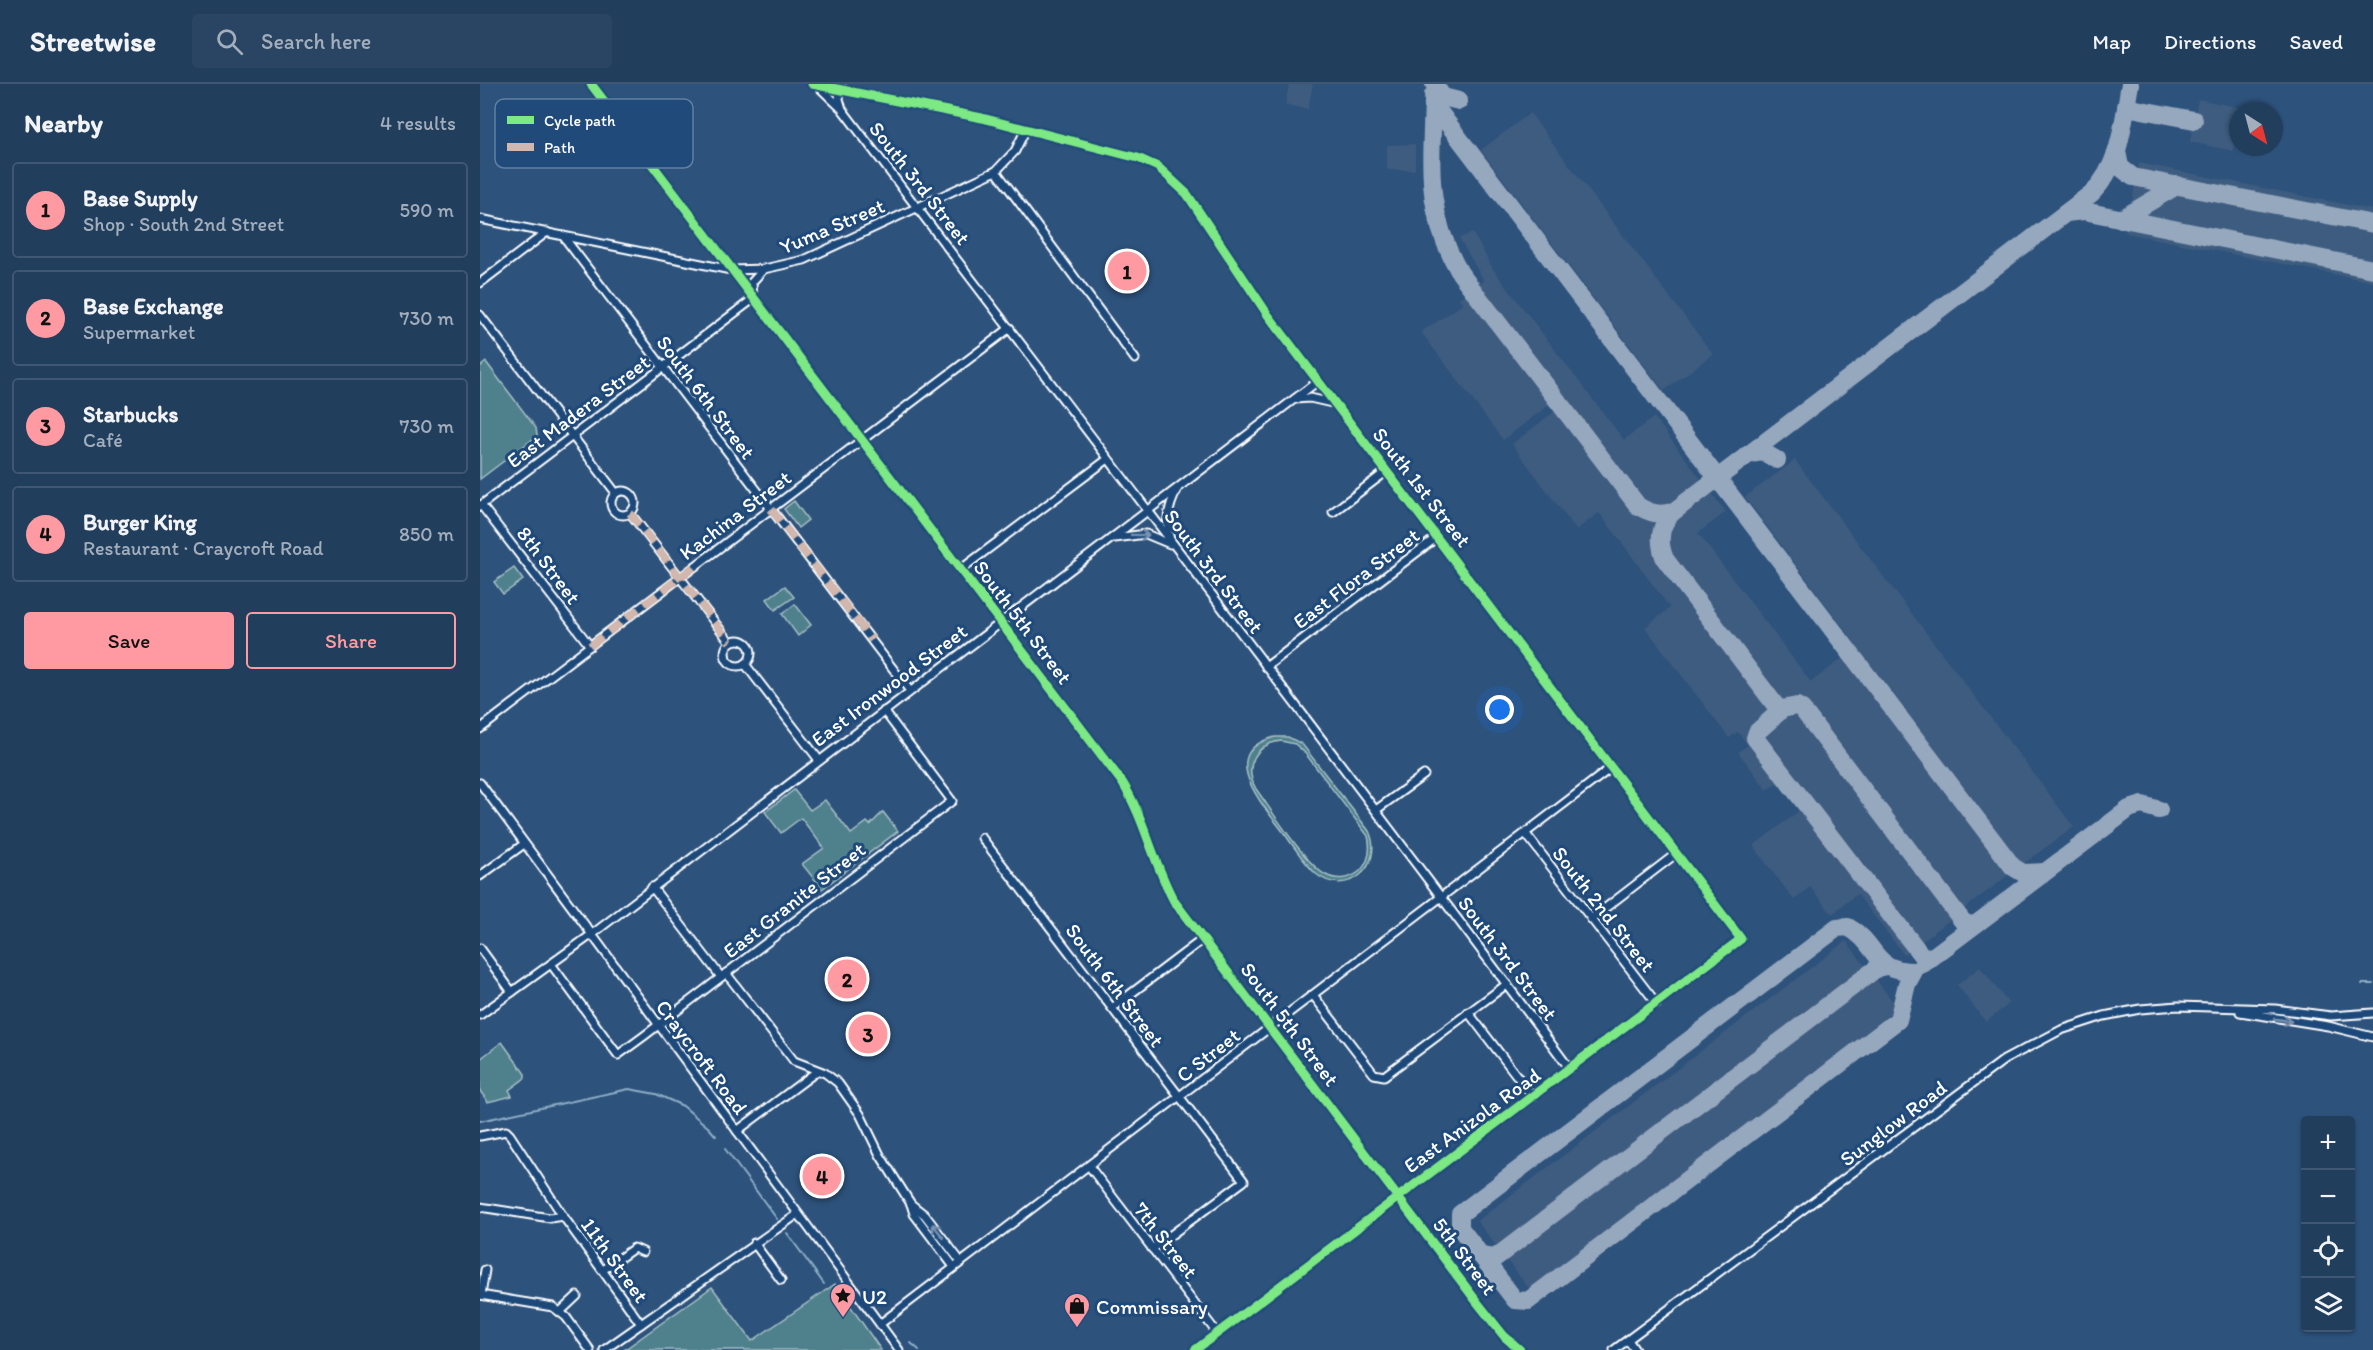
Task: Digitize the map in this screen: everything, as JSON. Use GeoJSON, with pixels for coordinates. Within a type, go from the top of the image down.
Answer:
{"type":"FeatureCollection","features":[{"type":"Feature","properties":{"kind":"street","name":"South 5th Street"},"geometry":{"type":"LineString","coordinates":[[591,84],[602,99]]}},
{"type":"Feature","properties":{"kind":"street","name":"South 1st Street"},"geometry":{"type":"LineString","coordinates":[[814,84],[841,87],[853,92],[1026,129],[1138,158],[1158,167],[1173,179],[1187,194],[1242,279],[1318,381],[1741,939]]}},
{"type":"Feature","properties":{"kind":"street","name":"South 3rd Street"},"geometry":{"type":"LineString","coordinates":[[814,84],[842,109],[1376,810],[1570,1069]]}},
{"type":"Feature","properties":{"kind":"street"},"geometry":{"type":"LineString","coordinates":[[841,87],[842,109]]}},
{"type":"Feature","properties":{"kind":"street"},"geometry":{"type":"LineString","coordinates":[[842,109],[853,92]]}},
{"type":"Feature","properties":{"kind":"street","name":"Yuma Street"},"geometry":{"type":"LineString","coordinates":[[480,219],[731,270],[764,270],[804,260],[996,171],[1015,150],[1026,129]]}},
{"type":"Feature","properties":{"kind":"street","name":"South 5th Street"},"geometry":{"type":"LineString","coordinates":[[654,168],[1128,792],[1134,801],[1160,876],[1174,901],[1398,1196]]}},
{"type":"Feature","properties":{"kind":"street"},"geometry":{"type":"LineString","coordinates":[[996,171],[1136,359]]}},
{"type":"Feature","properties":{"kind":"street"},"geometry":{"type":"LineString","coordinates":[[480,283],[547,232]]}},
{"type":"Feature","properties":{"kind":"street","name":"South 6th Street"},"geometry":{"type":"LineString","coordinates":[[563,236],[910,691]]}},
{"type":"Feature","properties":{"kind":"street"},"geometry":{"type":"LineString","coordinates":[[753,299],[752,282],[764,270]]}},
{"type":"Feature","properties":{"kind":"street","name":"East Madera Street"},"geometry":{"type":"LineString","coordinates":[[481,505],[753,299]]}},
{"type":"Feature","properties":{"kind":"street"},"geometry":{"type":"LineString","coordinates":[[480,315],[616,493]]}},
{"type":"Feature","properties":{"kind":"street","name":"Kachina Street"},"geometry":{"type":"LineString","coordinates":[[480,729],[1010,328]]}},
{"type":"Feature","properties":{"kind":"street","name":"East Ironwood Street"},"geometry":{"type":"LineString","coordinates":[[480,1015],[591,934],[1318,381]]}},
{"type":"Feature","properties":{"kind":"street"},"geometry":{"type":"LineString","coordinates":[[1295,399],[1310,398],[1336,405]]}},
{"type":"Feature","properties":{"kind":"street"},"geometry":{"type":"LineString","coordinates":[[960,570],[1108,459]]}},
{"type":"Feature","properties":{"kind":"street"},"geometry":{"type":"LineString","coordinates":[[1333,512],[1387,471]]}},
{"type":"Feature","properties":{"kind":"street"},"geometry":{"type":"LineString","coordinates":[[1172,545],[1168,519],[1171,504],[1180,486]]}},
{"type":"Feature","properties":{"kind":"street"},"geometry":{"type":"LineString","coordinates":[[624,490],[632,494],[635,506],[630,513],[622,515],[612,508],[611,500],[616,493],[624,490]]}},
{"type":"Feature","properties":{"kind":"street","name":"8th Street"},"geometry":{"type":"LineString","coordinates":[[481,505],[590,646]]}},
{"type":"Feature","properties":{"kind":"street"},"geometry":{"type":"LineString","coordinates":[[630,513],[730,642]]}},
{"type":"Feature","properties":{"kind":"street"},"geometry":{"type":"LineString","coordinates":[[1107,541],[1131,534],[1146,534],[1172,545]]}},
{"type":"Feature","properties":{"kind":"street","name":"East Flora Street"},"geometry":{"type":"LineString","coordinates":[[1266,667],[1437,537]]}},
{"type":"Feature","properties":{"kind":"street"},"geometry":{"type":"LineString","coordinates":[[738,639],[748,645],[750,657],[745,664],[736,666],[725,658],[725,649],[730,642],[738,639]]}},
{"type":"Feature","properties":{"kind":"street"},"geometry":{"type":"LineString","coordinates":[[745,664],[819,759]]}},
{"type":"Feature","properties":{"kind":"street","name":"East Granite Street"},"geometry":{"type":"LineString","coordinates":[[551,964],[618,1055],[658,1026],[952,801],[884,711]]}},
{"type":"Feature","properties":{"kind":"street","name":"C Street"},"geometry":{"type":"LineString","coordinates":[[880,1324],[1612,767]]}},
{"type":"Feature","properties":{"kind":"street"},"geometry":{"type":"LineString","coordinates":[[1376,810],[1424,775]]}},
{"type":"Feature","properties":{"kind":"street","name":"Craycroft Road"},"geometry":{"type":"LineString","coordinates":[[480,783],[899,1350]]}},
{"type":"Feature","properties":{"kind":"street","name":"South 2nd Street"},"geometry":{"type":"LineString","coordinates":[[1526,834],[1657,1004]]}},
{"type":"Feature","properties":{"kind":"street","name":"South 6th Street"},"geometry":{"type":"LineString","coordinates":[[982,838],[1244,1180],[1152,1250]]}},
{"type":"Feature","properties":{"kind":"street"},"geometry":{"type":"LineString","coordinates":[[480,876],[524,844]]}},
{"type":"Feature","properties":{"kind":"street"},"geometry":{"type":"LineString","coordinates":[[1591,919],[1677,853]]}},
{"type":"Feature","properties":{"kind":"street"},"geometry":{"type":"LineString","coordinates":[[652,887],[794,1061],[816,1072],[825,1073],[834,1080],[857,1109],[880,1155],[911,1204],[914,1214],[954,1267]]}},
{"type":"Feature","properties":{"kind":"street"},"geometry":{"type":"LineString","coordinates":[[1112,1008],[1203,939]]}},
{"type":"Feature","properties":{"kind":"street","name":"East Anizola Road"},"geometry":{"type":"LineString","coordinates":[[1195,1350],[1741,939]]}},
{"type":"Feature","properties":{"kind":"street"},"geometry":{"type":"LineString","coordinates":[[480,948],[512,992]]}},
{"type":"Feature","properties":{"kind":"street"},"geometry":{"type":"LineString","coordinates":[[1313,995],[1374,1074],[1384,1076],[1507,984]]}},
{"type":"Feature","properties":{"kind":"street","name":"Sunglow Road"},"geometry":{"type":"LineString","coordinates":[[1614,1350],[2027,1046],[2061,1030],[2120,1012],[2178,1006],[2275,1009],[2331,1016],[2373,1013]]}},
{"type":"Feature","properties":{"kind":"street","name":"Sunglow Road"},"geometry":{"type":"LineString","coordinates":[[2226,1009],[2373,1037]]}},
{"type":"Feature","properties":{"kind":"street"},"geometry":{"type":"LineString","coordinates":[[1468,1012],[1533,1097]]}},
{"type":"Feature","properties":{"kind":"street"},"geometry":{"type":"LineString","coordinates":[[737,1131],[816,1072]]}},
{"type":"Feature","properties":{"kind":"street","name":"11th Street"},"geometry":{"type":"LineString","coordinates":[[480,1136],[506,1131],[563,1216],[641,1324]]}},
{"type":"Feature","properties":{"kind":"street","name":"7th Street"},"geometry":{"type":"LineString","coordinates":[[1089,1166],[1217,1333]]}},
{"type":"Feature","properties":{"kind":"street","name":"5th Street"},"geometry":{"type":"LineString","coordinates":[[1398,1196],[1504,1336],[1520,1350]]}},
{"type":"Feature","properties":{"kind":"street"},"geometry":{"type":"LineString","coordinates":[[911,1204],[925,1215],[962,1262]]}},
{"type":"Feature","properties":{"kind":"street","name":"11th Street"},"geometry":{"type":"LineString","coordinates":[[480,1207],[550,1218],[563,1216]]}},
{"type":"Feature","properties":{"kind":"street"},"geometry":{"type":"LineString","coordinates":[[604,1350],[798,1214]]}},
{"type":"Feature","properties":{"kind":"street"},"geometry":{"type":"LineString","coordinates":[[754,1243],[781,1280]]}},
{"type":"Feature","properties":{"kind":"street"},"geometry":{"type":"LineString","coordinates":[[603,1270],[634,1248],[644,1252]]}},
{"type":"Feature","properties":{"kind":"street"},"geometry":{"type":"LineString","coordinates":[[485,1270],[481,1295],[554,1307],[560,1311],[590,1350]]}},
{"type":"Feature","properties":{"kind":"street"},"geometry":{"type":"LineString","coordinates":[[560,1311],[577,1296]]}},
{"type":"Feature","properties":{"kind":"street"},"geometry":{"type":"LineString","coordinates":[[1628,1340],[1635,1350]]}},
{"type":"Feature","properties":{"kind":"shaded area"},"geometry":{"type":"Polygon","coordinates":[[[1289,84],[1313,84],[1308,109],[1285,105],[1289,84]]]}},
{"type":"Feature","properties":{"kind":"shaded area"},"geometry":{"type":"Polygon","coordinates":[[[2198,99],[2229,105],[2229,150],[2190,142],[2198,99]]]}},
{"type":"Feature","properties":{"kind":"shaded area"},"geometry":{"type":"Polygon","coordinates":[[[1530,113],[1713,354],[1664,391],[1481,150],[1530,113]]]}},
{"type":"Feature","properties":{"kind":"shaded area"},"geometry":{"type":"Polygon","coordinates":[[[1415,144],[1415,170],[1387,170],[1387,145],[1415,144]]]}},
{"type":"Feature","properties":{"kind":"shaded area"},"geometry":{"type":"Polygon","coordinates":[[[2139,163],[2373,210],[2373,282],[2126,233],[2139,163]]]}},
{"type":"Feature","properties":{"kind":"shaded area"},"geometry":{"type":"Polygon","coordinates":[[[1473,233],[1493,269],[1624,440],[1654,417],[1726,512],[1698,533],[1811,682],[1844,657],[2010,874],[1904,955],[1857,894],[1832,914],[1810,887],[1794,900],[1753,846],[1799,811],[1777,783],[1767,790],[1738,752],[1748,745],[1738,732],[1729,738],[1645,627],[1670,608],[1605,520],[1599,513],[1576,530],[1512,444],[1555,411],[1549,405],[1503,440],[1421,332],[1463,304],[1459,298],[1484,281],[1459,238],[1473,233]]]}},
{"type":"Feature","properties":{"kind":"shaded area"},"geometry":{"type":"Polygon","coordinates":[[[1795,460],[2074,827],[2022,865],[1745,497],[1795,460]]]}},
{"type":"Feature","properties":{"kind":"shaded area"},"geometry":{"type":"Polygon","coordinates":[[[1846,941],[1898,1008],[1530,1290],[1477,1221],[1846,941]]]}},
{"type":"Feature","properties":{"kind":"shaded area"},"geometry":{"type":"Polygon","coordinates":[[[1980,967],[2009,1004],[1986,1022],[1957,985],[1980,967]]]}},
{"type":"Feature","properties":{"kind":"green space"},"geometry":{"type":"Polygon","coordinates":[[[486,362],[536,428],[537,436],[480,479],[480,367],[486,362]]]}},
{"type":"Feature","properties":{"kind":"green space"},"geometry":{"type":"Polygon","coordinates":[[[794,501],[808,520],[798,528],[784,509],[794,501]]]}},
{"type":"Feature","properties":{"kind":"green space"},"geometry":{"type":"Polygon","coordinates":[[[514,568],[523,580],[503,594],[494,582],[514,568]]]}},
{"type":"Feature","properties":{"kind":"green space"},"geometry":{"type":"Polygon","coordinates":[[[785,586],[794,597],[775,610],[767,599],[785,586]]]}},
{"type":"Feature","properties":{"kind":"green space"},"geometry":{"type":"Polygon","coordinates":[[[795,604],[811,625],[798,636],[782,614],[795,604]]]}},
{"type":"Feature","properties":{"kind":"green space"},"geometry":{"type":"Polygon","coordinates":[[[1275,737],[1288,737],[1302,744],[1369,831],[1373,844],[1372,856],[1360,875],[1351,881],[1340,883],[1328,881],[1316,874],[1302,858],[1263,806],[1248,779],[1246,766],[1248,754],[1257,744],[1275,737]],[[1281,741],[1272,743],[1259,751],[1252,764],[1252,780],[1279,822],[1318,870],[1335,878],[1352,876],[1360,871],[1368,859],[1368,836],[1305,753],[1295,744],[1281,741]]]}},
{"type":"Feature","properties":{"kind":"green space"},"geometry":{"type":"Polygon","coordinates":[[[794,790],[810,810],[825,800],[851,834],[867,822],[870,825],[883,812],[898,831],[822,889],[802,864],[824,848],[801,818],[781,833],[765,812],[794,790]]]}},
{"type":"Feature","properties":{"kind":"green space"},"geometry":{"type":"Polygon","coordinates":[[[502,1042],[525,1074],[525,1078],[509,1090],[512,1096],[488,1102],[480,1091],[480,1059],[502,1042]]]}},
{"type":"Feature","properties":{"kind":"green space"},"geometry":{"type":"Polygon","coordinates":[[[835,1284],[881,1350],[624,1350],[712,1287],[752,1341],[835,1284]]]}},
{"type":"Feature","properties":{"kind":"waterway"},"geometry":{"type":"LineString","coordinates":[[2362,984],[2373,984]]}},
{"type":"Feature","properties":{"kind":"waterway"},"geometry":{"type":"LineString","coordinates":[[480,1121],[629,1089],[656,1094],[683,1106],[716,1136]]}},
{"type":"Feature","properties":{"kind":"waterway"},"geometry":{"type":"LineString","coordinates":[[725,1149],[777,1219]]}},
{"type":"Feature","properties":{"kind":"waterway"},"geometry":{"type":"LineString","coordinates":[[787,1233],[824,1284]]}},
{"type":"Feature","properties":{"kind":"waterway"},"geometry":{"type":"LineString","coordinates":[[911,1343],[919,1350]]}},
{"type":"Feature","properties":{"kind":"taxiway"},"geometry":{"type":"LineString","coordinates":[[1434,84],[1443,97],[1459,101]]}},
{"type":"Feature","properties":{"kind":"taxiway"},"geometry":{"type":"LineString","coordinates":[[1974,925],[1964,923],[1802,709],[1797,706],[1782,709],[1776,706],[1665,559],[1661,546],[1662,528],[1673,512],[2092,193],[2102,182],[2115,156],[2123,128],[2130,84]]}},
{"type":"Feature","properties":{"kind":"taxiway"},"geometry":{"type":"LineString","coordinates":[[1433,95],[1436,107],[1449,125],[2013,867],[2023,873],[2045,872]]}},
{"type":"Feature","properties":{"kind":"taxiway"},"geometry":{"type":"LineString","coordinates":[[1433,101],[1431,169],[1436,209],[1441,230],[1460,273],[1638,506],[1655,513],[1673,512]]}},
{"type":"Feature","properties":{"kind":"taxiway"},"geometry":{"type":"LineString","coordinates":[[2126,107],[2194,120]]}},
{"type":"Feature","properties":{"kind":"taxiway"},"geometry":{"type":"LineString","coordinates":[[2117,151],[2120,167],[2133,177],[2373,224]]}},
{"type":"Feature","properties":{"kind":"taxiway"},"geometry":{"type":"LineString","coordinates":[[2121,219],[2178,185]]}},
{"type":"Feature","properties":{"kind":"taxiway"},"geometry":{"type":"LineString","coordinates":[[2066,213],[2084,211],[2373,269]]}},
{"type":"Feature","properties":{"kind":"taxiway"},"geometry":{"type":"LineString","coordinates":[[1747,455],[1763,452],[1777,460]]}},
{"type":"Feature","properties":{"kind":"taxiway"},"geometry":{"type":"LineString","coordinates":[[1776,706],[1778,713],[1757,732],[1755,738],[1922,956],[1932,957]]}},
{"type":"Feature","properties":{"kind":"taxiway"},"geometry":{"type":"LineString","coordinates":[[1923,964],[2129,809],[2142,805],[2159,810]]}},
{"type":"Feature","properties":{"kind":"taxiway"},"geometry":{"type":"LineString","coordinates":[[1848,927],[1865,941],[1882,962],[1900,970],[1914,971],[1907,984],[1898,1020],[1528,1301],[1515,1300],[1460,1228],[1460,1214],[1837,928],[1848,927]]}},
{"type":"Feature","properties":{"kind":"taxiway"},"geometry":{"type":"LineString","coordinates":[[1481,1256],[1495,1258],[1877,968],[1886,966]]}},
{"type":"Feature","properties":{"kind":"marked path"},"geometry":{"type":"LineString","coordinates":[[771,509],[872,640]]}},
{"type":"Feature","properties":{"kind":"marked path"},"geometry":{"type":"LineString","coordinates":[[630,513],[730,642]]}},
{"type":"Feature","properties":{"kind":"marked path"},"geometry":{"type":"LineString","coordinates":[[590,646],[695,566]]}},
{"type":"Feature","properties":{"kind":"cycle path"},"geometry":{"type":"LineString","coordinates":[[591,84],[602,99]]}},
{"type":"Feature","properties":{"kind":"cycle path"},"geometry":{"type":"LineString","coordinates":[[812,84],[982,118],[1138,158],[1158,167],[1187,194],[1268,315],[1741,939],[1195,1350]]}},
{"type":"Feature","properties":{"kind":"cycle path"},"geometry":{"type":"LineString","coordinates":[[655,168],[1122,782],[1137,811],[1160,872],[1174,901],[1477,1302],[1504,1336],[1520,1350]]}},
{"type":"Feature","properties":{"kind":"place","name":"Base Supply"},"geometry":{"type":"Point","coordinates":[1127,271]}},
{"type":"Feature","properties":{"kind":"place","name":"Base Exchange"},"geometry":{"type":"Point","coordinates":[847,979]}},
{"type":"Feature","properties":{"kind":"place","name":"Starbucks"},"geometry":{"type":"Point","coordinates":[868,1034]}},
{"type":"Feature","properties":{"kind":"place","name":"Burger King"},"geometry":{"type":"Point","coordinates":[822,1176]}},
{"type":"Feature","properties":{"kind":"place","name":"U2"},"geometry":{"type":"Point","coordinates":[843,1319]}},
{"type":"Feature","properties":{"kind":"place","name":"Commissary"},"geometry":{"type":"Point","coordinates":[1077,1329]}}]}
